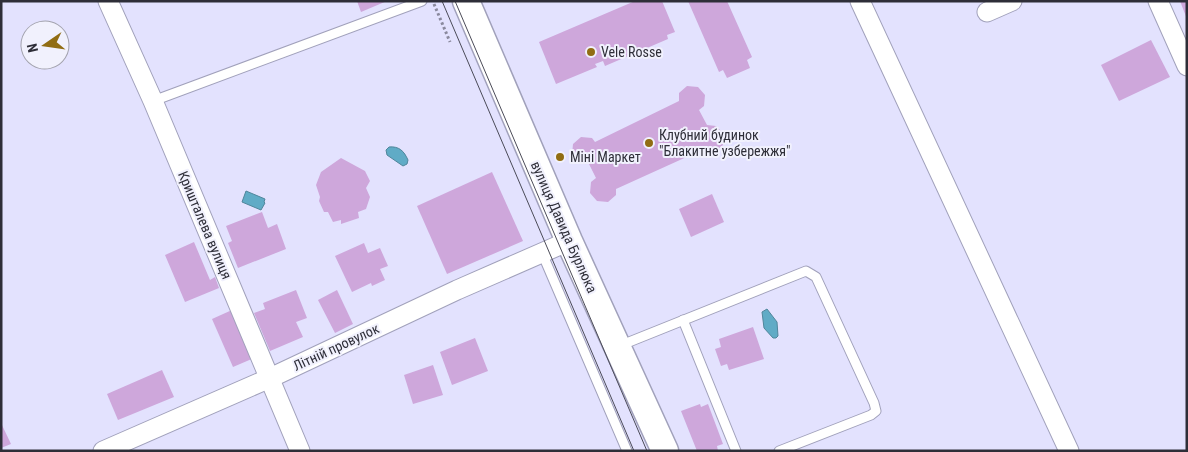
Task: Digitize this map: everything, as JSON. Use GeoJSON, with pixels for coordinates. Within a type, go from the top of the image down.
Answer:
{"type":"FeatureCollection","features":[{"type":"Feature","properties":{"kind":"main road","name":"вулиця Давида Бурлюка"},"geometry":{"type":"LineString","coordinates":[[466,1],[569,241],[665,451]]}},
{"type":"Feature","properties":{"kind":"street","name":"Кришталева вулиця"},"geometry":{"type":"LineString","coordinates":[[108,1],[153,101],[300,451]]}},
{"type":"Feature","properties":{"kind":"street"},"geometry":{"type":"LineString","coordinates":[[860,1],[1069,451]]}},
{"type":"Feature","properties":{"kind":"street"},"geometry":{"type":"LineString","coordinates":[[987,12],[1012,1]]}},
{"type":"Feature","properties":{"kind":"street"},"geometry":{"type":"LineString","coordinates":[[1158,1],[1187,66]]}},
{"type":"Feature","properties":{"kind":"street","name":"Літній провулок"},"geometry":{"type":"LineString","coordinates":[[103,451],[270,378],[457,290],[569,241]]}},
{"type":"Feature","properties":{"kind":"lane"},"geometry":{"type":"LineString","coordinates":[[153,101],[422,1]]}},
{"type":"Feature","properties":{"kind":"lane"},"geometry":{"type":"LineString","coordinates":[[542,253],[628,451]]}},
{"type":"Feature","properties":{"kind":"lane"},"geometry":{"type":"LineString","coordinates":[[617,346],[806,271],[816,277],[876,411],[871,415],[779,451]]}},
{"type":"Feature","properties":{"kind":"lane"},"geometry":{"type":"LineString","coordinates":[[683,320],[736,451]]}},
{"type":"Feature","properties":{"kind":"path"},"geometry":{"type":"LineString","coordinates":[[433,1],[450,42]]}},
{"type":"Feature","properties":{"kind":"water"},"geometry":{"type":"Polygon","coordinates":[[[389,147],[396,147],[403,152],[408,160],[407,164],[403,166],[387,155],[386,150],[389,147]]]}},
{"type":"Feature","properties":{"kind":"water"},"geometry":{"type":"Polygon","coordinates":[[[246,191],[265,199],[261,210],[242,202],[246,191]]]}},
{"type":"Feature","properties":{"kind":"water"},"geometry":{"type":"Polygon","coordinates":[[[767,309],[777,322],[778,336],[776,338],[773,338],[764,328],[762,312],[767,309]]]}},
{"type":"Feature","properties":{"kind":"building"},"geometry":{"type":"Polygon","coordinates":[[[357,1],[387,1],[361,12],[357,1]]]}},
{"type":"Feature","properties":{"kind":"building","name":"Vele Rosse"},"geometry":{"type":"Polygon","coordinates":[[[635,1],[662,1],[675,32],[667,35],[668,39],[605,66],[603,61],[595,64],[597,67],[556,84],[539,42],[635,1]]]}},
{"type":"Feature","properties":{"kind":"building"},"geometry":{"type":"Polygon","coordinates":[[[688,1],[727,1],[752,57],[747,60],[750,68],[727,78],[723,70],[719,72],[688,1]]]}},
{"type":"Feature","properties":{"kind":"building"},"geometry":{"type":"Polygon","coordinates":[[[1180,1],[1187,1],[1187,19],[1180,1]]]}},
{"type":"Feature","properties":{"kind":"building"},"geometry":{"type":"Polygon","coordinates":[[[1151,40],[1170,77],[1119,101],[1101,65],[1151,40]]]}},
{"type":"Feature","properties":{"kind":"building","name":"Клубний будинок \"Блакитне узбережжя\""},"geometry":{"type":"Polygon","coordinates":[[[687,86],[698,87],[705,95],[704,106],[699,110],[707,125],[716,126],[724,134],[723,145],[714,152],[702,150],[616,189],[616,195],[608,202],[597,201],[590,193],[591,182],[596,178],[589,164],[579,163],[572,155],[573,144],[581,137],[592,138],[595,142],[679,101],[679,93],[687,86]]]}},
{"type":"Feature","properties":{"kind":"building"},"geometry":{"type":"Polygon","coordinates":[[[341,158],[365,171],[370,181],[366,188],[370,197],[366,209],[358,212],[359,218],[341,224],[341,220],[333,222],[328,212],[324,212],[319,201],[320,197],[316,185],[321,172],[341,158]]]}},
{"type":"Feature","properties":{"kind":"building"},"geometry":{"type":"Polygon","coordinates":[[[492,172],[523,241],[447,274],[417,206],[492,172]]]}},
{"type":"Feature","properties":{"kind":"building"},"geometry":{"type":"Polygon","coordinates":[[[712,194],[724,222],[691,237],[679,209],[712,194]]]}},
{"type":"Feature","properties":{"kind":"building"},"geometry":{"type":"Polygon","coordinates":[[[262,212],[268,228],[277,224],[286,249],[238,268],[228,243],[232,241],[226,226],[262,212]]]}},
{"type":"Feature","properties":{"kind":"building"},"geometry":{"type":"Polygon","coordinates":[[[194,242],[210,280],[215,277],[219,288],[185,302],[165,255],[194,242]]]}},
{"type":"Feature","properties":{"kind":"building"},"geometry":{"type":"Polygon","coordinates":[[[364,243],[368,253],[380,248],[388,266],[380,269],[385,280],[372,286],[371,283],[352,292],[335,256],[364,243]]]}},
{"type":"Feature","properties":{"kind":"building"},"geometry":{"type":"Polygon","coordinates":[[[296,290],[307,318],[296,322],[303,337],[270,351],[254,313],[265,309],[263,303],[296,290]]]}},
{"type":"Feature","properties":{"kind":"building"},"geometry":{"type":"Polygon","coordinates":[[[337,290],[353,324],[335,333],[318,300],[337,290]]]}},
{"type":"Feature","properties":{"kind":"building"},"geometry":{"type":"Polygon","coordinates":[[[232,310],[254,358],[233,367],[212,319],[232,310]]]}},
{"type":"Feature","properties":{"kind":"building"},"geometry":{"type":"Polygon","coordinates":[[[753,327],[764,359],[729,370],[727,364],[721,366],[715,349],[721,347],[719,339],[753,327]]]}},
{"type":"Feature","properties":{"kind":"building"},"geometry":{"type":"Polygon","coordinates":[[[475,338],[488,371],[452,385],[440,352],[475,338]]]}},
{"type":"Feature","properties":{"kind":"building"},"geometry":{"type":"Polygon","coordinates":[[[433,365],[443,395],[413,404],[404,375],[433,365]]]}},
{"type":"Feature","properties":{"kind":"building"},"geometry":{"type":"Polygon","coordinates":[[[162,370],[174,397],[118,420],[107,394],[162,370]]]}},
{"type":"Feature","properties":{"kind":"building"},"geometry":{"type":"Polygon","coordinates":[[[700,404],[701,407],[708,404],[723,444],[717,446],[718,451],[697,451],[681,411],[700,404]]]}},
{"type":"Feature","properties":{"kind":"building"},"geometry":{"type":"Polygon","coordinates":[[[1,423],[11,444],[1,448],[1,423]]]}},
{"type":"Feature","properties":{"kind":"tram line"},"geometry":{"type":"LineString","coordinates":[[442,1],[634,451]]}},
{"type":"Feature","properties":{"kind":"tram line"},"geometry":{"type":"LineString","coordinates":[[455,1],[647,451]]}},
{"type":"Feature","properties":{"kind":"place","name":"Vele Rosse"},"geometry":{"type":"Point","coordinates":[591,52]}},
{"type":"Feature","properties":{"kind":"place","name":"Клубний будинок \"Блакитне узбережжя\""},"geometry":{"type":"Point","coordinates":[649,143]}},
{"type":"Feature","properties":{"kind":"place","name":"Міні Маркет"},"geometry":{"type":"Point","coordinates":[560,157]}}]}
